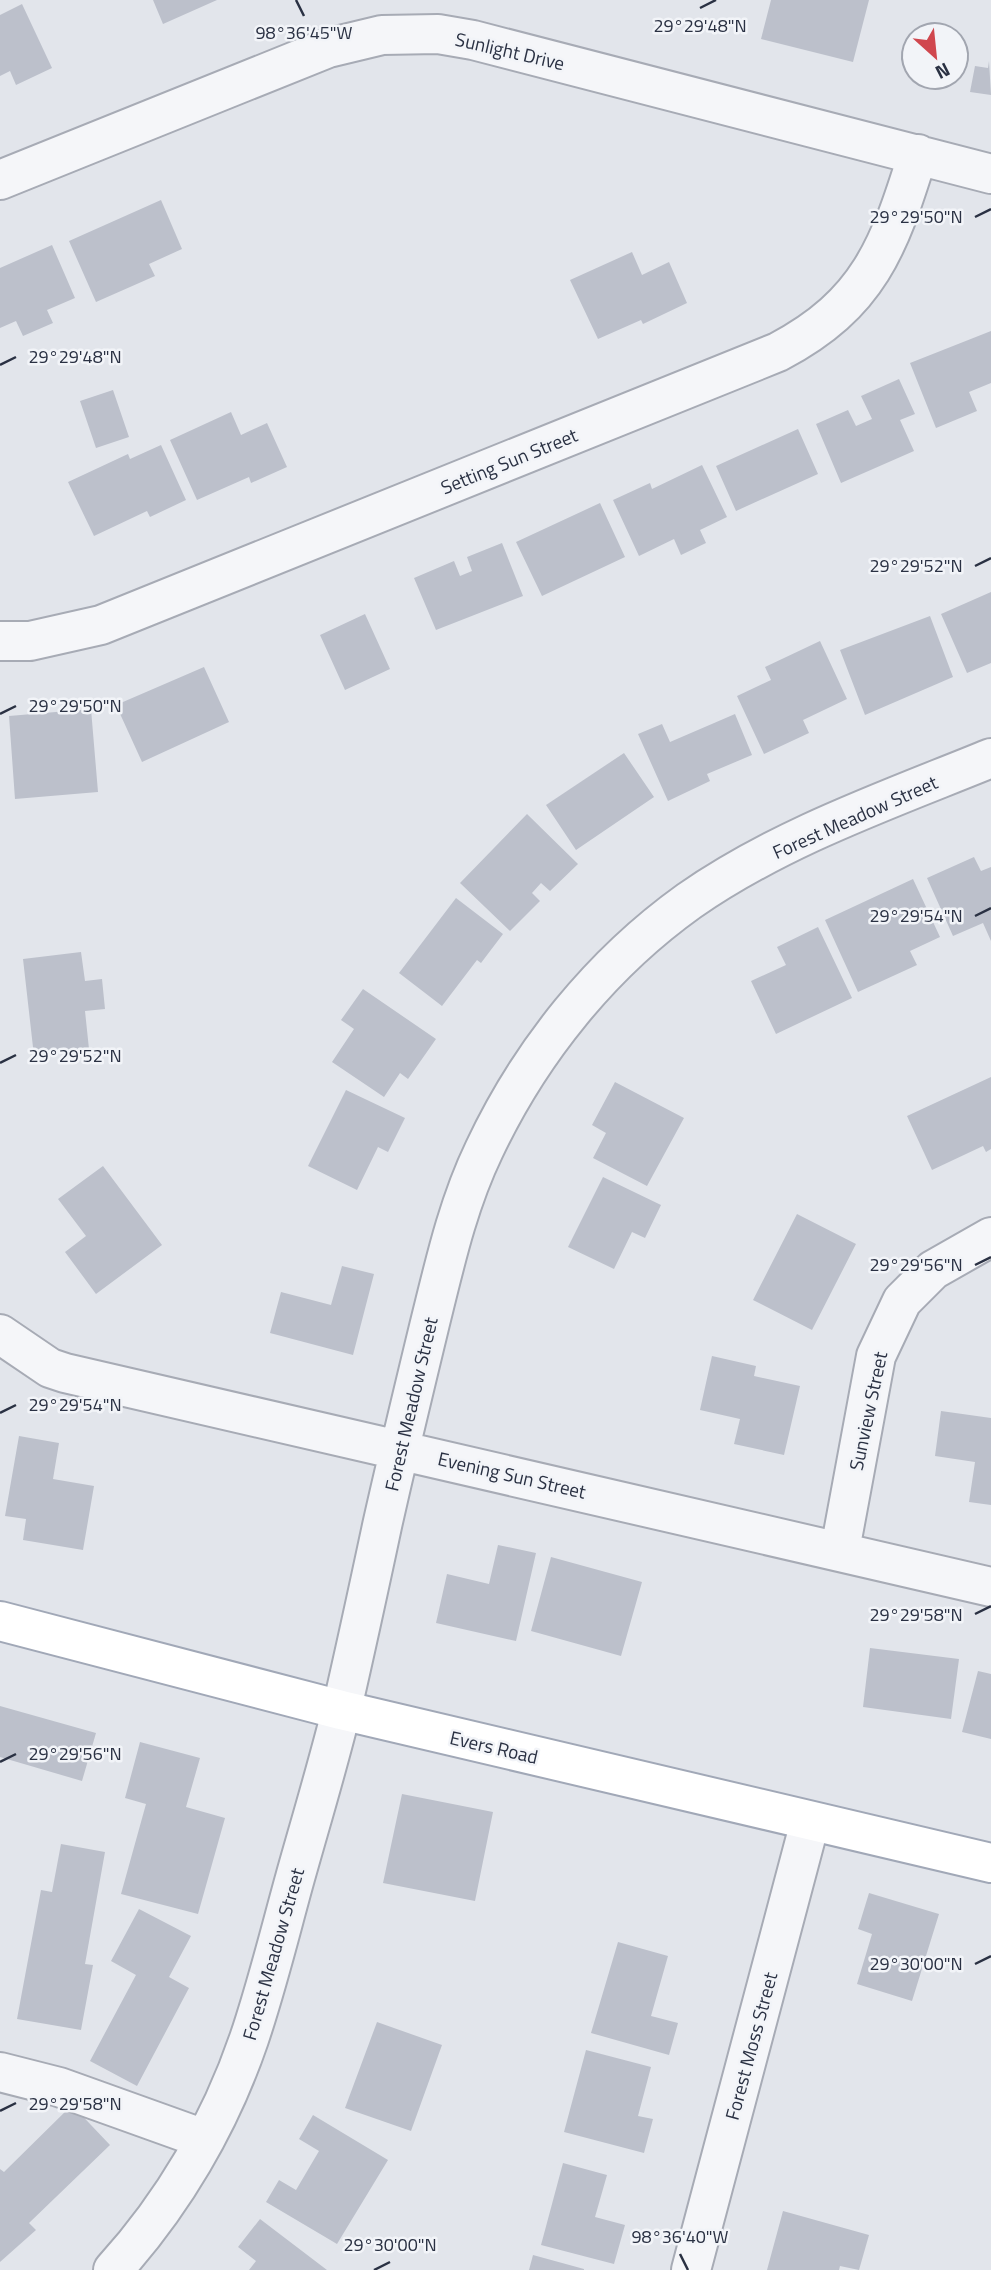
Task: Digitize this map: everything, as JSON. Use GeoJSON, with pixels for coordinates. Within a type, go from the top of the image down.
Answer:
{"type":"FeatureCollection","features":[{"type":"Feature","properties":{"kind":"main road","name":"Evers Road"},"geometry":{"type":"LineString","coordinates":[[0,1621],[341,1710],[991,1863]]}},
{"type":"Feature","properties":{"kind":"street","name":"Sunlight Drive"},"geometry":{"type":"LineString","coordinates":[[0,180],[328,48],[383,35],[438,34],[473,40],[991,174]]}},
{"type":"Feature","properties":{"kind":"street","name":"Setting Sun Street"},"geometry":{"type":"LineString","coordinates":[[0,642],[30,641],[101,625],[778,352],[799,341],[837,314],[868,279],[899,216],[918,154]]}},
{"type":"Feature","properties":{"kind":"street","name":"Forest Meadow Street"},"geometry":{"type":"LineString","coordinates":[[113,2270],[144,2236],[181,2181],[218,2113],[248,2042],[341,1710],[399,1449],[450,1241],[482,1153],[512,1095],[549,1040],[591,989],[638,943],[689,902],[744,867],[812,831],[991,758]]}},
{"type":"Feature","properties":{"kind":"street","name":"Sunview Street"},"geometry":{"type":"LineString","coordinates":[[840,1550],[876,1356],[902,1301],[933,1270],[991,1237]]}},
{"type":"Feature","properties":{"kind":"street","name":"Evening Sun Street"},"geometry":{"type":"LineString","coordinates":[[0,1334],[50,1368],[65,1373],[991,1587]]}},
{"type":"Feature","properties":{"kind":"street","name":"Forest Moss Street"},"geometry":{"type":"LineString","coordinates":[[691,2270],[810,1822]]}},
{"type":"Feature","properties":{"kind":"street"},"geometry":{"type":"LineString","coordinates":[[0,2072],[60,2087],[204,2139]]}},
{"type":"Feature","properties":{"kind":"building"},"geometry":{"type":"Polygon","coordinates":[[[153,0],[217,0],[163,24],[153,0]]]}},
{"type":"Feature","properties":{"kind":"building"},"geometry":{"type":"Polygon","coordinates":[[[771,0],[869,0],[853,62],[761,39],[771,0]]]}},
{"type":"Feature","properties":{"kind":"building"},"geometry":{"type":"Polygon","coordinates":[[[22,4],[52,68],[16,85],[10,71],[0,76],[0,15],[22,4]]]}},
{"type":"Feature","properties":{"kind":"building"},"geometry":{"type":"Polygon","coordinates":[[[989,61],[991,95],[970,92],[975,66],[988,68],[989,61]]]}},
{"type":"Feature","properties":{"kind":"building"},"geometry":{"type":"Polygon","coordinates":[[[161,200],[182,249],[149,264],[155,276],[96,302],[69,241],[161,200]]]}},
{"type":"Feature","properties":{"kind":"building"},"geometry":{"type":"Polygon","coordinates":[[[52,245],[75,298],[47,310],[53,323],[23,336],[16,321],[0,328],[0,268],[52,245]]]}},
{"type":"Feature","properties":{"kind":"building"},"geometry":{"type":"Polygon","coordinates":[[[632,252],[642,275],[669,262],[687,303],[643,324],[641,320],[598,339],[570,280],[632,252]]]}},
{"type":"Feature","properties":{"kind":"building"},"geometry":{"type":"Polygon","coordinates":[[[991,331],[991,383],[969,392],[977,411],[936,428],[910,363],[991,331]]]}},
{"type":"Feature","properties":{"kind":"building"},"geometry":{"type":"Polygon","coordinates":[[[899,379],[915,414],[900,420],[914,451],[841,483],[816,424],[848,410],[856,426],[872,419],[861,396],[899,379]]]}},
{"type":"Feature","properties":{"kind":"building"},"geometry":{"type":"Polygon","coordinates":[[[113,390],[129,437],[96,448],[80,401],[113,390]]]}},
{"type":"Feature","properties":{"kind":"building"},"geometry":{"type":"Polygon","coordinates":[[[231,412],[241,435],[267,423],[287,467],[251,483],[249,477],[197,500],[170,440],[231,412]]]}},
{"type":"Feature","properties":{"kind":"building"},"geometry":{"type":"Polygon","coordinates":[[[798,429],[818,474],[736,511],[716,466],[798,429]]]}},
{"type":"Feature","properties":{"kind":"building"},"geometry":{"type":"Polygon","coordinates":[[[161,445],[186,500],[150,517],[147,511],[94,536],[68,482],[128,454],[130,459],[161,445]]]}},
{"type":"Feature","properties":{"kind":"building"},"geometry":{"type":"Polygon","coordinates":[[[702,465],[727,517],[700,530],[706,543],[681,555],[674,539],[639,556],[613,500],[650,483],[652,489],[702,465]]]}},
{"type":"Feature","properties":{"kind":"building"},"geometry":{"type":"Polygon","coordinates":[[[600,503],[625,557],[542,596],[516,542],[600,503]]]}},
{"type":"Feature","properties":{"kind":"building"},"geometry":{"type":"Polygon","coordinates":[[[502,543],[523,596],[436,630],[414,578],[454,561],[460,576],[472,571],[467,557],[502,543]]]}},
{"type":"Feature","properties":{"kind":"building"},"geometry":{"type":"Polygon","coordinates":[[[991,592],[991,663],[967,673],[941,614],[991,592]]]}},
{"type":"Feature","properties":{"kind":"building"},"geometry":{"type":"Polygon","coordinates":[[[365,614],[390,669],[345,690],[320,635],[365,614]]]}},
{"type":"Feature","properties":{"kind":"building"},"geometry":{"type":"Polygon","coordinates":[[[930,616],[953,677],[865,715],[840,650],[930,616]]]}},
{"type":"Feature","properties":{"kind":"building"},"geometry":{"type":"Polygon","coordinates":[[[820,641],[847,699],[803,720],[809,733],[764,754],[737,696],[771,680],[765,667],[820,641]]]}},
{"type":"Feature","properties":{"kind":"building"},"geometry":{"type":"Polygon","coordinates":[[[204,667],[229,722],[142,762],[116,705],[204,667]]]}},
{"type":"Feature","properties":{"kind":"building"},"geometry":{"type":"Polygon","coordinates":[[[91,709],[98,792],[15,799],[9,716],[91,709]]]}},
{"type":"Feature","properties":{"kind":"building"},"geometry":{"type":"Polygon","coordinates":[[[735,714],[752,755],[707,774],[710,781],[668,801],[638,734],[662,724],[670,742],[735,714]]]}},
{"type":"Feature","properties":{"kind":"building"},"geometry":{"type":"Polygon","coordinates":[[[624,753],[654,797],[576,850],[546,805],[624,753]]]}},
{"type":"Feature","properties":{"kind":"building"},"geometry":{"type":"Polygon","coordinates":[[[527,814],[578,864],[550,891],[541,883],[532,893],[540,901],[510,931],[460,883],[527,814]]]}},
{"type":"Feature","properties":{"kind":"building"},"geometry":{"type":"Polygon","coordinates":[[[974,857],[981,871],[991,867],[991,941],[983,923],[953,936],[927,878],[974,857]]]}},
{"type":"Feature","properties":{"kind":"building"},"geometry":{"type":"Polygon","coordinates":[[[913,879],[940,937],[910,951],[917,965],[858,992],[825,920],[913,879]]]}},
{"type":"Feature","properties":{"kind":"building"},"geometry":{"type":"Polygon","coordinates":[[[456,898],[503,934],[481,963],[477,960],[442,1006],[399,973],[456,898]]]}},
{"type":"Feature","properties":{"kind":"building"},"geometry":{"type":"Polygon","coordinates":[[[818,927],[852,998],[776,1034],[751,981],[786,965],[777,947],[818,927]]]}},
{"type":"Feature","properties":{"kind":"building"},"geometry":{"type":"Polygon","coordinates":[[[81,952],[85,981],[102,979],[105,1009],[85,1011],[89,1049],[34,1056],[23,959],[81,952]]]}},
{"type":"Feature","properties":{"kind":"building"},"geometry":{"type":"Polygon","coordinates":[[[363,989],[436,1039],[408,1079],[400,1073],[384,1097],[332,1062],[354,1029],[341,1020],[363,989]]]}},
{"type":"Feature","properties":{"kind":"building"},"geometry":{"type":"Polygon","coordinates":[[[991,1077],[991,1149],[986,1152],[983,1146],[932,1170],[907,1116],[991,1077]]]}},
{"type":"Feature","properties":{"kind":"building"},"geometry":{"type":"Polygon","coordinates":[[[615,1082],[684,1118],[647,1186],[593,1158],[606,1133],[592,1125],[615,1082]]]}},
{"type":"Feature","properties":{"kind":"building"},"geometry":{"type":"Polygon","coordinates":[[[346,1090],[405,1118],[388,1152],[378,1147],[357,1190],[308,1166],[346,1090]]]}},
{"type":"Feature","properties":{"kind":"building"},"geometry":{"type":"Polygon","coordinates":[[[103,1166],[162,1245],[96,1294],[65,1252],[86,1236],[58,1199],[103,1166]]]}},
{"type":"Feature","properties":{"kind":"building"},"geometry":{"type":"Polygon","coordinates":[[[603,1177],[661,1205],[645,1238],[632,1232],[614,1269],[568,1247],[603,1177]]]}},
{"type":"Feature","properties":{"kind":"building"},"geometry":{"type":"Polygon","coordinates":[[[797,1214],[856,1244],[812,1330],[753,1300],[797,1214]]]}},
{"type":"Feature","properties":{"kind":"building"},"geometry":{"type":"Polygon","coordinates":[[[342,1266],[374,1274],[353,1355],[270,1333],[281,1292],[331,1305],[342,1266]]]}},
{"type":"Feature","properties":{"kind":"building"},"geometry":{"type":"Polygon","coordinates":[[[712,1356],[756,1366],[754,1376],[800,1386],[784,1455],[734,1444],[740,1419],[700,1410],[712,1356]]]}},
{"type":"Feature","properties":{"kind":"building"},"geometry":{"type":"Polygon","coordinates":[[[941,1411],[991,1418],[991,1505],[969,1502],[975,1462],[935,1456],[941,1411]]]}},
{"type":"Feature","properties":{"kind":"building"},"geometry":{"type":"Polygon","coordinates":[[[19,1436],[59,1443],[53,1479],[94,1486],[83,1550],[23,1540],[26,1519],[5,1516],[19,1436]]]}},
{"type":"Feature","properties":{"kind":"building"},"geometry":{"type":"Polygon","coordinates":[[[498,1545],[536,1553],[516,1641],[436,1623],[447,1574],[489,1584],[498,1545]]]}},
{"type":"Feature","properties":{"kind":"building"},"geometry":{"type":"Polygon","coordinates":[[[551,1557],[642,1582],[621,1656],[531,1631],[551,1557]]]}},
{"type":"Feature","properties":{"kind":"building"},"geometry":{"type":"Polygon","coordinates":[[[870,1648],[959,1659],[951,1719],[863,1707],[870,1648]]]}},
{"type":"Feature","properties":{"kind":"building"},"geometry":{"type":"Polygon","coordinates":[[[978,1671],[991,1674],[991,1739],[962,1732],[978,1671]]]}},
{"type":"Feature","properties":{"kind":"building"},"geometry":{"type":"Polygon","coordinates":[[[0,1706],[96,1733],[82,1781],[0,1757],[0,1706]]]}},
{"type":"Feature","properties":{"kind":"building"},"geometry":{"type":"Polygon","coordinates":[[[140,1742],[200,1758],[186,1807],[225,1818],[198,1914],[121,1894],[146,1804],[125,1798],[140,1742]]]}},
{"type":"Feature","properties":{"kind":"building"},"geometry":{"type":"Polygon","coordinates":[[[402,1794],[493,1812],[475,1901],[383,1883],[402,1794]]]}},
{"type":"Feature","properties":{"kind":"building"},"geometry":{"type":"Polygon","coordinates":[[[61,1844],[105,1852],[85,1964],[93,1965],[81,2030],[17,2019],[41,1890],[52,1892],[61,1844]]]}},
{"type":"Feature","properties":{"kind":"building"},"geometry":{"type":"Polygon","coordinates":[[[869,1893],[939,1914],[912,2001],[857,1984],[872,1934],[858,1929],[869,1893]]]}},
{"type":"Feature","properties":{"kind":"building"},"geometry":{"type":"Polygon","coordinates":[[[139,1909],[191,1936],[169,1977],[189,1988],[137,2086],[90,2061],[136,1975],[111,1961],[139,1909]]]}},
{"type":"Feature","properties":{"kind":"building"},"geometry":{"type":"Polygon","coordinates":[[[618,1942],[668,1956],[651,2016],[678,2023],[669,2055],[591,2033],[618,1942]]]}},
{"type":"Feature","properties":{"kind":"building"},"geometry":{"type":"Polygon","coordinates":[[[377,2022],[442,2045],[411,2131],[345,2108],[377,2022]]]}},
{"type":"Feature","properties":{"kind":"building"},"geometry":{"type":"Polygon","coordinates":[[[586,2050],[651,2067],[638,2116],[653,2119],[644,2153],[564,2132],[586,2050]]]}},
{"type":"Feature","properties":{"kind":"building"},"geometry":{"type":"Polygon","coordinates":[[[72,2105],[110,2145],[29,2223],[36,2230],[0,2262],[0,2169],[4,2172],[72,2105]]]}},
{"type":"Feature","properties":{"kind":"building"},"geometry":{"type":"Polygon","coordinates":[[[313,2115],[388,2160],[337,2244],[266,2202],[279,2180],[296,2190],[319,2151],[299,2139],[313,2115]]]}},
{"type":"Feature","properties":{"kind":"building"},"geometry":{"type":"Polygon","coordinates":[[[563,2163],[607,2175],[595,2217],[625,2225],[614,2264],[541,2245],[563,2163]]]}},
{"type":"Feature","properties":{"kind":"building"},"geometry":{"type":"Polygon","coordinates":[[[783,2211],[869,2235],[859,2270],[840,2266],[839,2270],[767,2270],[783,2211]]]}},
{"type":"Feature","properties":{"kind":"building"},"geometry":{"type":"Polygon","coordinates":[[[260,2219],[327,2270],[249,2270],[256,2261],[238,2247],[260,2219]]]}},
{"type":"Feature","properties":{"kind":"building"},"geometry":{"type":"Polygon","coordinates":[[[533,2255],[584,2269],[584,2270],[529,2270],[533,2255]]]}}]}
